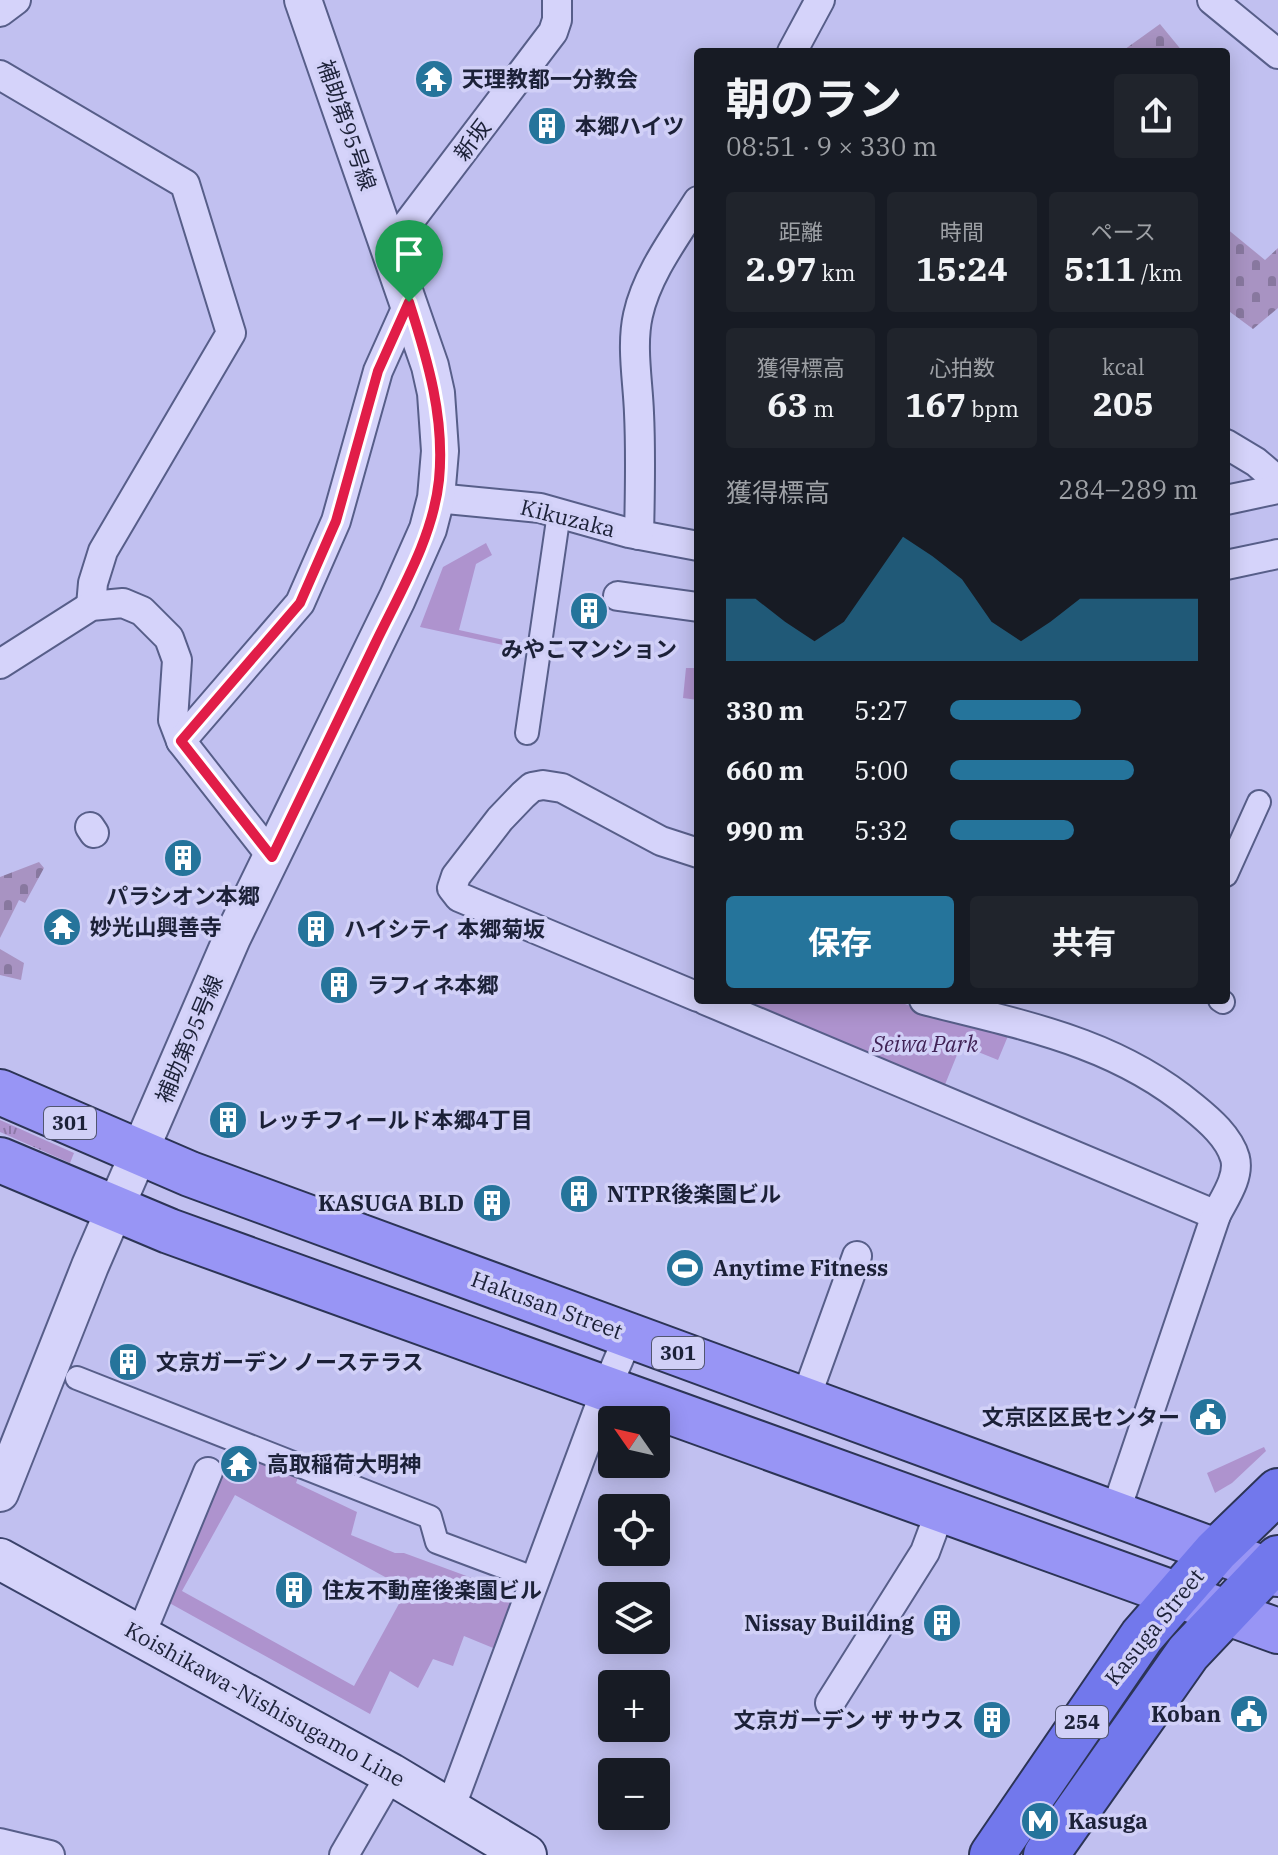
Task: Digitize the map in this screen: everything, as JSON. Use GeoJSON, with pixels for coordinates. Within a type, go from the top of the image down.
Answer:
{"type":"FeatureCollection","features":[{"type":"Feature","properties":{"kind":"highway","name":"Kasuga Street"},"geometry":{"type":"LineString","coordinates":[[992,1855],[1126,1658],[1216,1551],[1278,1491]]}},
{"type":"Feature","properties":{"kind":"highway","name":"Kasuga Street"},"geometry":{"type":"LineString","coordinates":[[1046,1855],[1188,1653],[1225,1611],[1274,1567]]}},
{"type":"Feature","properties":{"kind":"main road","name":"Hakusan Street"},"geometry":{"type":"LineString","coordinates":[[0,1092],[190,1174],[1216,1551],[1274,1567]]}},
{"type":"Feature","properties":{"kind":"main road"},"geometry":{"type":"LineString","coordinates":[[0,1160],[169,1231],[1278,1631]]}},
{"type":"Feature","properties":{"kind":"main road","name":"Koishikawa-Nishisugamo Line"},"geometry":{"type":"LineString","coordinates":[[0,1559],[391,1774],[526,1855]]}},
{"type":"Feature","properties":{"kind":"street"},"geometry":{"type":"LineString","coordinates":[[0,12],[16,0]]}},
{"type":"Feature","properties":{"kind":"street","name":"補助第95号線"},"geometry":{"type":"LineString","coordinates":[[0,1493],[114,1209],[232,938],[397,599],[428,529],[436,498],[440,451],[436,393],[430,366],[303,0]]}},
{"type":"Feature","properties":{"kind":"street","name":"新坂"},"geometry":{"type":"LineString","coordinates":[[390,247],[553,32],[557,20],[557,0]]}},
{"type":"Feature","properties":{"kind":"street"},"geometry":{"type":"LineString","coordinates":[[794,48],[820,0]]}},
{"type":"Feature","properties":{"kind":"street"},"geometry":{"type":"LineString","coordinates":[[1212,0],[1278,54]]}},
{"type":"Feature","properties":{"kind":"street"},"geometry":{"type":"LineString","coordinates":[[0,75],[185,184],[231,333],[103,551],[93,583],[91,606]]}},
{"type":"Feature","properties":{"kind":"street"},"geometry":{"type":"LineString","coordinates":[[639,535],[638,317],[663,257],[694,207]]}},
{"type":"Feature","properties":{"kind":"street"},"geometry":{"type":"LineString","coordinates":[[181,741],[300,603],[336,521],[378,371],[409,302]]}},
{"type":"Feature","properties":{"kind":"street"},"geometry":{"type":"LineString","coordinates":[[1230,446],[1256,462],[1278,481]]}},
{"type":"Feature","properties":{"kind":"street"},"geometry":{"type":"LineString","coordinates":[[1230,499],[1278,489]]}},
{"type":"Feature","properties":{"kind":"street","name":"Kikuzaka"},"geometry":{"type":"LineString","coordinates":[[436,498],[503,503],[559,513],[639,535],[694,545]]}},
{"type":"Feature","properties":{"kind":"street"},"geometry":{"type":"LineString","coordinates":[[527,733],[559,513]]}},
{"type":"Feature","properties":{"kind":"street"},"geometry":{"type":"LineString","coordinates":[[1230,564],[1278,554]]}},
{"type":"Feature","properties":{"kind":"street"},"geometry":{"type":"LineString","coordinates":[[618,596],[694,606]]}},
{"type":"Feature","properties":{"kind":"street"},"geometry":{"type":"LineString","coordinates":[[0,664],[91,606],[123,603],[142,611],[169,638],[177,660],[173,720],[181,741],[272,857]]}},
{"type":"Feature","properties":{"kind":"street"},"geometry":{"type":"LineString","coordinates":[[694,852],[661,841],[562,788],[543,785],[532,787],[500,819],[456,876],[452,888],[459,897],[694,995]]}},
{"type":"Feature","properties":{"kind":"street"},"geometry":{"type":"LineString","coordinates":[[1230,866],[1259,802]]}},
{"type":"Feature","properties":{"kind":"street"},"geometry":{"type":"LineString","coordinates":[[715,1004],[1216,1215]]}},
{"type":"Feature","properties":{"kind":"street"},"geometry":{"type":"LineString","coordinates":[[940,1004],[1069,1037],[1125,1060],[1175,1092],[1207,1119],[1226,1141],[1235,1159],[1235,1174],[1216,1215],[1115,1513]]}},
{"type":"Feature","properties":{"kind":"street"},"geometry":{"type":"LineString","coordinates":[[805,1400],[857,1256]]}},
{"type":"Feature","properties":{"kind":"street"},"geometry":{"type":"LineString","coordinates":[[450,1809],[606,1389],[629,1335]]}},
{"type":"Feature","properties":{"kind":"street"},"geometry":{"type":"LineString","coordinates":[[77,1378],[430,1517],[437,1542],[536,1579]]}},
{"type":"Feature","properties":{"kind":"street"},"geometry":{"type":"LineString","coordinates":[[141,1634],[208,1472]]}},
{"type":"Feature","properties":{"kind":"street"},"geometry":{"type":"LineString","coordinates":[[830,1703],[925,1552],[941,1509]]}},
{"type":"Feature","properties":{"kind":"street"},"geometry":{"type":"LineString","coordinates":[[344,1855],[391,1774]]}},
{"type":"Feature","properties":{"kind":"street"},"geometry":{"type":"LineString","coordinates":[[0,1843],[50,1855]]}},
{"type":"Feature","properties":{"kind":"green space"},"geometry":{"type":"Polygon","coordinates":[[[1160,24],[1180,48],[1127,48],[1160,24]]]}},
{"type":"Feature","properties":{"kind":"green space"},"geometry":{"type":"Polygon","coordinates":[[[1230,231],[1265,260],[1278,248],[1278,308],[1253,329],[1230,312],[1230,231]]]}},
{"type":"Feature","properties":{"kind":"green space"},"geometry":{"type":"Polygon","coordinates":[[[486,543],[492,555],[476,564],[459,630],[536,647],[535,652],[420,627],[443,567],[486,543]]]}},
{"type":"Feature","properties":{"kind":"green space"},"geometry":{"type":"Polygon","coordinates":[[[686,668],[694,668],[694,699],[683,698],[686,668]]]}},
{"type":"Feature","properties":{"kind":"green space"},"geometry":{"type":"Polygon","coordinates":[[[39,862],[44,868],[25,903],[19,900],[0,938],[0,877],[39,862]]]}},
{"type":"Feature","properties":{"kind":"green space"},"geometry":{"type":"Polygon","coordinates":[[[0,949],[24,963],[21,980],[0,975],[0,949]]]}},
{"type":"Feature","properties":{"kind":"green space","name":"Seiwa Park"},"geometry":{"type":"Polygon","coordinates":[[[755,1004],[905,1004],[1008,1036],[998,1060],[961,1045],[944,1087],[755,1004]]]}},
{"type":"Feature","properties":{"kind":"green space"},"geometry":{"type":"Polygon","coordinates":[[[0,1120],[74,1153],[70,1163],[0,1132],[0,1120]]]}},
{"type":"Feature","properties":{"kind":"green space"},"geometry":{"type":"Polygon","coordinates":[[[230,1439],[301,1469],[296,1483],[357,1512],[351,1535],[518,1595],[498,1650],[464,1636],[453,1666],[433,1659],[418,1688],[390,1671],[370,1714],[164,1600],[230,1439]],[[235,1495],[182,1591],[354,1686],[407,1589],[235,1495]]]}},
{"type":"Feature","properties":{"kind":"green space"},"geometry":{"type":"Polygon","coordinates":[[[1264,1447],[1266,1451],[1232,1483],[1215,1493],[1207,1473],[1264,1447]]]}},
{"type":"Feature","properties":{"kind":"place","name":"天理教都一分教会"},"geometry":{"type":"Point","coordinates":[434,79]}},
{"type":"Feature","properties":{"kind":"place","name":"本郷ハイツ"},"geometry":{"type":"Point","coordinates":[547,126]}},
{"type":"Feature","properties":{"kind":"place","name":"みやこマンション"},"geometry":{"type":"Point","coordinates":[589,611]}},
{"type":"Feature","properties":{"kind":"place","name":"パラシオン本郷"},"geometry":{"type":"Point","coordinates":[183,858]}},
{"type":"Feature","properties":{"kind":"place","name":"妙光山興善寺"},"geometry":{"type":"Point","coordinates":[62,927]}},
{"type":"Feature","properties":{"kind":"place","name":"ハイシティ 本郷菊坂"},"geometry":{"type":"Point","coordinates":[316,929]}},
{"type":"Feature","properties":{"kind":"place","name":"ラフィネ本郷"},"geometry":{"type":"Point","coordinates":[339,985]}},
{"type":"Feature","properties":{"kind":"place","name":"レッチフィールド本郷4丁目"},"geometry":{"type":"Point","coordinates":[228,1120]}},
{"type":"Feature","properties":{"kind":"place","name":"NTPR後楽園ビル"},"geometry":{"type":"Point","coordinates":[579,1194]}},
{"type":"Feature","properties":{"kind":"place","name":"KASUGA BLD"},"geometry":{"type":"Point","coordinates":[492,1203]}},
{"type":"Feature","properties":{"kind":"place","name":"Anytime Fitness"},"geometry":{"type":"Point","coordinates":[685,1268]}},
{"type":"Feature","properties":{"kind":"place","name":"文京ガーデン ノーステラス"},"geometry":{"type":"Point","coordinates":[128,1362]}},
{"type":"Feature","properties":{"kind":"place","name":"文京区区民センター"},"geometry":{"type":"Point","coordinates":[1208,1417]}},
{"type":"Feature","properties":{"kind":"place","name":"高取稲荷大明神"},"geometry":{"type":"Point","coordinates":[239,1464]}},
{"type":"Feature","properties":{"kind":"place","name":"住友不動産後楽園ビル"},"geometry":{"type":"Point","coordinates":[294,1590]}},
{"type":"Feature","properties":{"kind":"place","name":"Nissay Building"},"geometry":{"type":"Point","coordinates":[942,1623]}},
{"type":"Feature","properties":{"kind":"place","name":"Koban"},"geometry":{"type":"Point","coordinates":[1249,1714]}},
{"type":"Feature","properties":{"kind":"place","name":"文京ガーデン ザ サウス"},"geometry":{"type":"Point","coordinates":[992,1720]}},
{"type":"Feature","properties":{"kind":"place","name":"Kasuga"},"geometry":{"type":"Point","coordinates":[1040,1821]}},
{"type":"Feature","properties":{"kind":"route"},"geometry":{"type":"LineString","coordinates":[[409,302],[436,393],[440,451],[436,498],[428,529],[397,599],[272,857],[181,741],[300,603],[336,521],[378,371],[409,302]]}}]}
